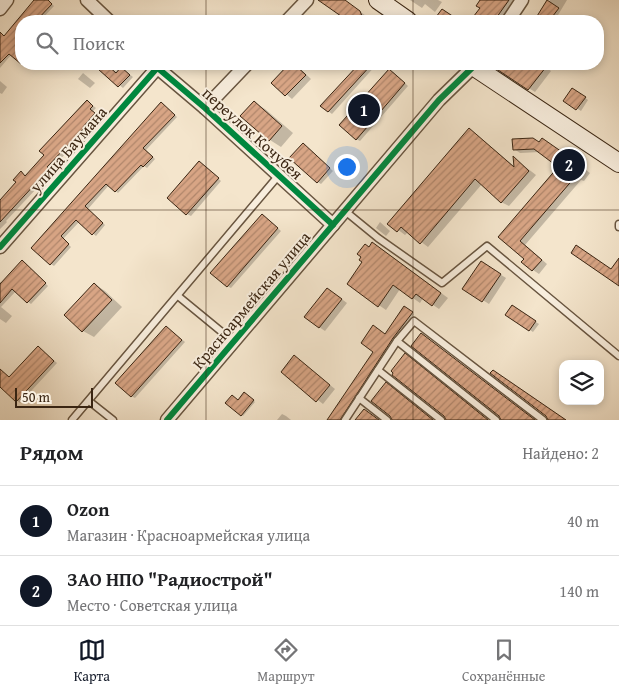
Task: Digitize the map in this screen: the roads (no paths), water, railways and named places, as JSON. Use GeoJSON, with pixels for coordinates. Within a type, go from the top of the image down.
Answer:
{"type":"FeatureCollection","features":[{"type":"Feature","properties":{"kind":"street"},"geometry":{"type":"LineString","coordinates":[[0,9],[7,0]]}},
{"type":"Feature","properties":{"kind":"street"},"geometry":{"type":"LineString","coordinates":[[87,0],[103,15]]}},
{"type":"Feature","properties":{"kind":"street"},"geometry":{"type":"LineString","coordinates":[[293,15],[307,0]]}},
{"type":"Feature","properties":{"kind":"street"},"geometry":{"type":"LineString","coordinates":[[378,0],[399,15]]}},
{"type":"Feature","properties":{"kind":"street"},"geometry":{"type":"LineString","coordinates":[[512,15],[522,0]]}},
{"type":"Feature","properties":{"kind":"street","name":"улица Баумана"},"geometry":{"type":"LineString","coordinates":[[0,247],[152,70]]}},
{"type":"Feature","properties":{"kind":"street","name":"переулок Кочубея"},"geometry":{"type":"LineString","coordinates":[[160,70],[205,108],[333,225]]}},
{"type":"Feature","properties":{"kind":"street"},"geometry":{"type":"LineString","coordinates":[[205,108],[241,70]]}},
{"type":"Feature","properties":{"kind":"street","name":"Красноармейская улица"},"geometry":{"type":"LineString","coordinates":[[172,418],[345,210],[439,100],[468,70]]}},
{"type":"Feature","properties":{"kind":"street"},"geometry":{"type":"LineString","coordinates":[[481,70],[619,162]]}},
{"type":"Feature","properties":{"kind":"lane"},"geometry":{"type":"LineString","coordinates":[[72,420],[279,175]]}},
{"type":"Feature","properties":{"kind":"lane"},"geometry":{"type":"LineString","coordinates":[[345,210],[378,238],[442,283],[486,246],[619,356]]}},
{"type":"Feature","properties":{"kind":"lane"},"geometry":{"type":"LineString","coordinates":[[178,296],[234,342]]}},
{"type":"Feature","properties":{"kind":"lane"},"geometry":{"type":"LineString","coordinates":[[345,420],[397,341],[414,321],[543,420]]}},
{"type":"Feature","properties":{"kind":"lane"},"geometry":{"type":"LineString","coordinates":[[397,341],[496,420]]}},
{"type":"Feature","properties":{"kind":"lane"},"geometry":{"type":"LineString","coordinates":[[378,370],[441,420]]}},
{"type":"Feature","properties":{"kind":"lane"},"geometry":{"type":"LineString","coordinates":[[359,398],[387,420]]}},
{"type":"Feature","properties":{"kind":"lane"},"geometry":{"type":"LineString","coordinates":[[89,401],[113,420]]}},
{"type":"Feature","properties":{"kind":"place","name":"Ozon"},"geometry":{"type":"Point","coordinates":[364,110]}},
{"type":"Feature","properties":{"kind":"place","name":"ЗАО НПО \"Радиострой\""},"geometry":{"type":"Point","coordinates":[569,165]}}]}
